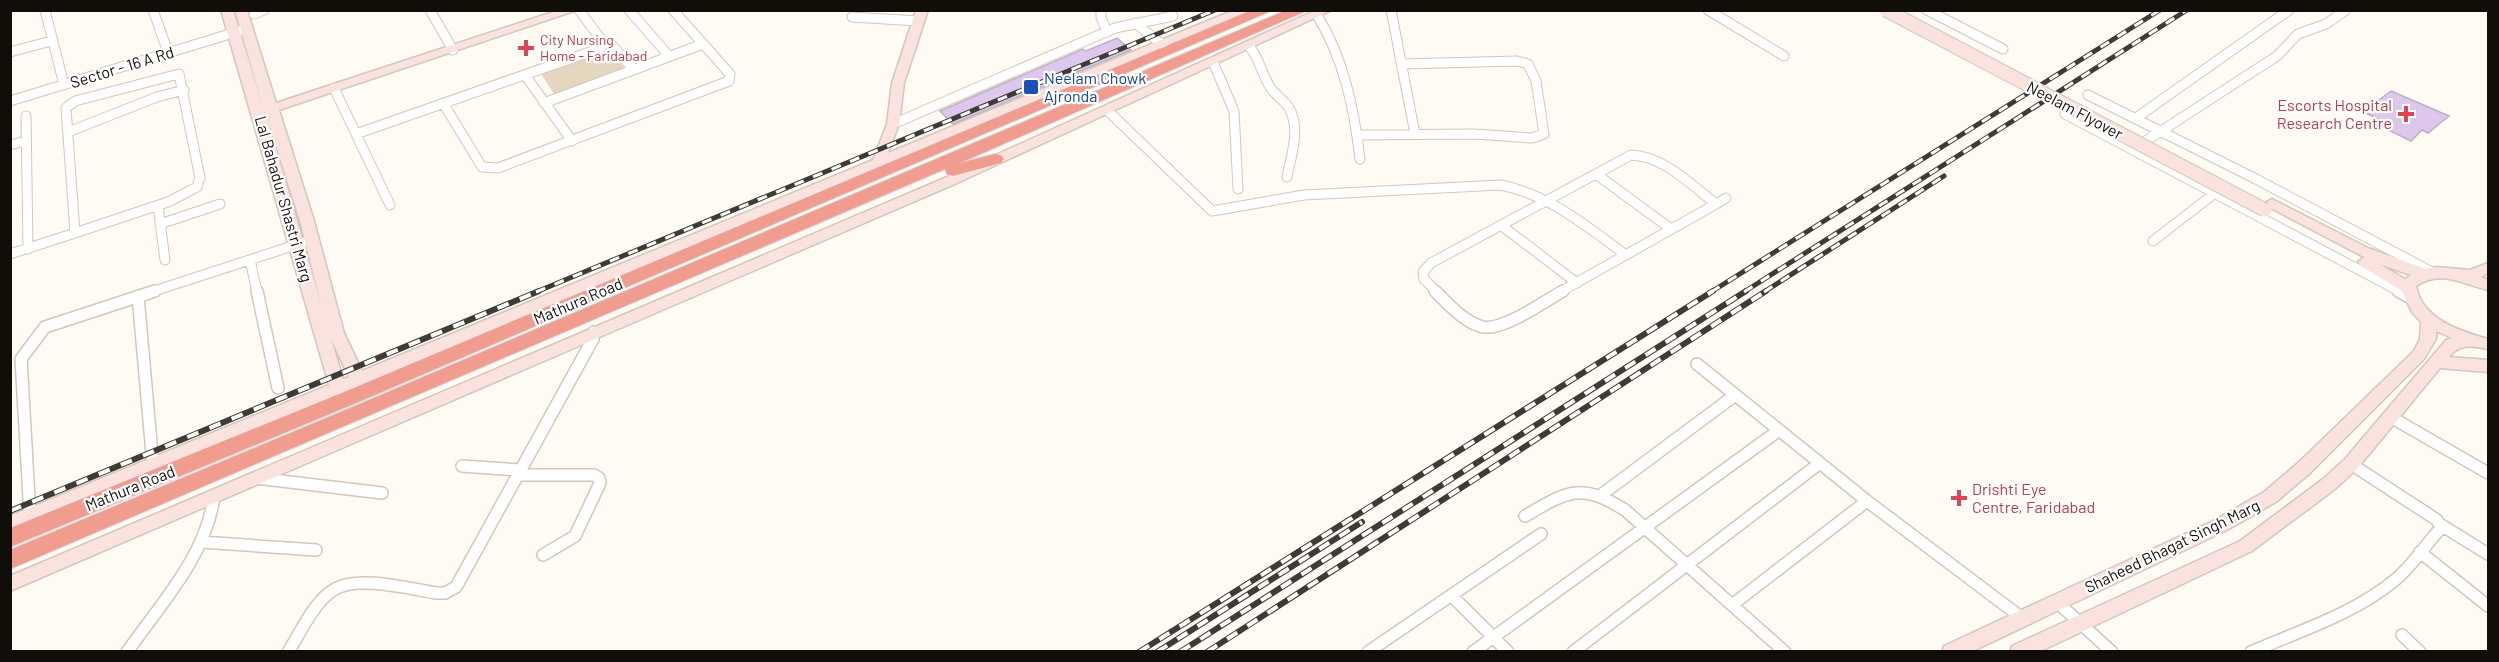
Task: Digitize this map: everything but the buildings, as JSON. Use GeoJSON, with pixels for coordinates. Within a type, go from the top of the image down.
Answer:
{"type":"FeatureCollection","features":[{"type":"Feature","properties":{"kind":"highway"},"geometry":{"type":"LineString","coordinates":[[1145,62],[1266,10]]}},
{"type":"Feature","properties":{"kind":"highway","name":"Mathura Road"},"geometry":{"type":"LineString","coordinates":[[10,560],[362,412],[1300,10]]}},
{"type":"Feature","properties":{"kind":"highway"},"geometry":{"type":"LineString","coordinates":[[1145,62],[1217,23]]}},
{"type":"Feature","properties":{"kind":"highway","name":"Mathura Road"},"geometry":{"type":"LineString","coordinates":[[10,538],[1145,62]]}},
{"type":"Feature","properties":{"kind":"highway"},"geometry":{"type":"LineString","coordinates":[[904,180],[995,159]]}},
{"type":"Feature","properties":{"kind":"highway"},"geometry":{"type":"LineString","coordinates":[[567,293],[693,252]]}},
{"type":"Feature","properties":{"kind":"street"},"geometry":{"type":"LineString","coordinates":[[45,10],[64,85]]}},
{"type":"Feature","properties":{"kind":"street"},"geometry":{"type":"LineString","coordinates":[[153,10],[168,52]]}},
{"type":"Feature","properties":{"kind":"street","name":"Lal Bahadur Shastri Marg"},"geometry":{"type":"LineString","coordinates":[[227,10],[240,30],[265,111],[297,245],[338,389]]}},
{"type":"Feature","properties":{"kind":"street"},"geometry":{"type":"LineString","coordinates":[[240,30],[248,12],[264,10]]}},
{"type":"Feature","properties":{"kind":"street"},"geometry":{"type":"LineString","coordinates":[[430,10],[453,50]]}},
{"type":"Feature","properties":{"kind":"street"},"geometry":{"type":"LineString","coordinates":[[358,380],[336,333],[311,240],[265,111],[572,10]]}},
{"type":"Feature","properties":{"kind":"street"},"geometry":{"type":"LineString","coordinates":[[579,10],[603,42],[612,45],[633,69]]}},
{"type":"Feature","properties":{"kind":"street"},"geometry":{"type":"LineString","coordinates":[[629,10],[669,56]]}},
{"type":"Feature","properties":{"kind":"street"},"geometry":{"type":"LineString","coordinates":[[443,103],[482,167],[498,168],[729,81],[730,74],[673,10]]}},
{"type":"Feature","properties":{"kind":"street"},"geometry":{"type":"LineString","coordinates":[[1101,10],[1101,17],[1107,32]]}},
{"type":"Feature","properties":{"kind":"street"},"geometry":{"type":"LineString","coordinates":[[10,524],[1245,10]]}},
{"type":"Feature","properties":{"kind":"street"},"geometry":{"type":"LineString","coordinates":[[1391,10],[1415,134]]}},
{"type":"Feature","properties":{"kind":"street"},"geometry":{"type":"LineString","coordinates":[[1707,10],[1784,56]]}},
{"type":"Feature","properties":{"kind":"street","name":"Neelam Flyover"},"geometry":{"type":"LineString","coordinates":[[1886,10],[2268,206]]}},
{"type":"Feature","properties":{"kind":"street","name":"Neelam Flyover"},"geometry":{"type":"LineString","coordinates":[[1900,10],[2268,206]]}},
{"type":"Feature","properties":{"kind":"street"},"geometry":{"type":"LineString","coordinates":[[1927,10],[2002,49]]}},
{"type":"Feature","properties":{"kind":"street"},"geometry":{"type":"LineString","coordinates":[[2136,118],[2289,10]]}},
{"type":"Feature","properties":{"kind":"street"},"geometry":{"type":"LineString","coordinates":[[2132,150],[2277,56],[2298,34],[2326,24],[2346,10]]}},
{"type":"Feature","properties":{"kind":"street"},"geometry":{"type":"LineString","coordinates":[[10,584],[952,180],[1322,13],[1338,52],[1358,135],[1360,159]]}},
{"type":"Feature","properties":{"kind":"street"},"geometry":{"type":"LineString","coordinates":[[852,16],[920,16],[898,83],[893,124],[878,163]]}},
{"type":"Feature","properties":{"kind":"street"},"geometry":{"type":"LineString","coordinates":[[893,124],[1107,32],[1135,23],[1173,16]]}},
{"type":"Feature","properties":{"kind":"street"},"geometry":{"type":"LineString","coordinates":[[1135,23],[1163,45]]}},
{"type":"Feature","properties":{"kind":"street","name":"Sector - 16 A Rd"},"geometry":{"type":"LineString","coordinates":[[10,101],[240,30]]}},
{"type":"Feature","properties":{"kind":"street"},"geometry":{"type":"LineString","coordinates":[[10,52],[51,40]]}},
{"type":"Feature","properties":{"kind":"street"},"geometry":{"type":"LineString","coordinates":[[356,134],[597,50],[603,42]]}},
{"type":"Feature","properties":{"kind":"street"},"geometry":{"type":"LineString","coordinates":[[544,102],[703,44]]}},
{"type":"Feature","properties":{"kind":"street"},"geometry":{"type":"LineString","coordinates":[[1249,46],[1262,61],[1272,90],[1289,108],[1292,118],[1294,130],[1287,177]]}},
{"type":"Feature","properties":{"kind":"street"},"geometry":{"type":"LineString","coordinates":[[1214,62],[1234,111],[1238,189]]}},
{"type":"Feature","properties":{"kind":"street"},"geometry":{"type":"LineString","coordinates":[[1358,135],[1540,137],[1544,134],[1534,72],[1531,66],[1523,62],[1403,64]]}},
{"type":"Feature","properties":{"kind":"street"},"geometry":{"type":"LineString","coordinates":[[10,254],[28,249],[158,206],[191,192],[197,187],[200,178],[181,76],[174,74],[75,101],[66,108],[75,233]]}},
{"type":"Feature","properties":{"kind":"street"},"geometry":{"type":"LineString","coordinates":[[525,75],[572,141]]}},
{"type":"Feature","properties":{"kind":"street"},"geometry":{"type":"LineString","coordinates":[[334,88],[390,205]]}},
{"type":"Feature","properties":{"kind":"street"},"geometry":{"type":"LineString","coordinates":[[68,132],[157,97],[184,90]]}},
{"type":"Feature","properties":{"kind":"street"},"geometry":{"type":"LineString","coordinates":[[2088,95],[2136,118],[2427,273]]}},
{"type":"Feature","properties":{"kind":"street"},"geometry":{"type":"LineString","coordinates":[[1107,110],[1212,211],[1304,195],[1501,185],[1520,187],[1548,198],[1626,255]]}},
{"type":"Feature","properties":{"kind":"street"},"geometry":{"type":"LineString","coordinates":[[2065,114],[2410,293]]}},
{"type":"Feature","properties":{"kind":"street"},"geometry":{"type":"LineString","coordinates":[[26,116],[28,249]]}},
{"type":"Feature","properties":{"kind":"street"},"geometry":{"type":"LineString","coordinates":[[10,146],[26,141]]}},
{"type":"Feature","properties":{"kind":"street"},"geometry":{"type":"LineString","coordinates":[[1716,204],[1646,156],[1631,155],[1431,263],[1423,272],[1424,279],[1472,322],[1482,327],[1504,323],[1577,283],[1671,229],[1716,204],[1726,198]]}},
{"type":"Feature","properties":{"kind":"street"},"geometry":{"type":"LineString","coordinates":[[1596,174],[1671,229]]}},
{"type":"Feature","properties":{"kind":"street"},"geometry":{"type":"LineString","coordinates":[[2153,242],[2215,193]]}},
{"type":"Feature","properties":{"kind":"street"},"geometry":{"type":"LineString","coordinates":[[160,224],[220,204]]}},
{"type":"Feature","properties":{"kind":"street"},"geometry":{"type":"LineString","coordinates":[[158,206],[165,260]]}},
{"type":"Feature","properties":{"kind":"street"},"geometry":{"type":"LineString","coordinates":[[2268,206],[2397,267],[2427,273],[2463,275],[2472,275],[2488,268]]}},
{"type":"Feature","properties":{"kind":"street"},"geometry":{"type":"LineString","coordinates":[[2268,206],[2376,268],[2410,293]]}},
{"type":"Feature","properties":{"kind":"street"},"geometry":{"type":"LineString","coordinates":[[1502,226],[1577,283]]}},
{"type":"Feature","properties":{"kind":"street"},"geometry":{"type":"LineString","coordinates":[[30,516],[16,361],[45,327],[311,240]]}},
{"type":"Feature","properties":{"kind":"street"},"geometry":{"type":"LineString","coordinates":[[250,260],[278,388]]}},
{"type":"Feature","properties":{"kind":"street"},"geometry":{"type":"LineString","coordinates":[[2427,273],[2408,284],[2415,306],[2429,319],[2450,332],[2488,344]]}},
{"type":"Feature","properties":{"kind":"street"},"geometry":{"type":"LineString","coordinates":[[2463,275],[2488,285]]}},
{"type":"Feature","properties":{"kind":"street"},"geometry":{"type":"LineString","coordinates":[[138,296],[153,465]]}},
{"type":"Feature","properties":{"kind":"street","name":"Shaheed Bhagat Singh Marg"},"geometry":{"type":"LineString","coordinates":[[1951,651],[2221,525],[2270,497],[2304,468],[2418,355],[2428,339],[2429,319]]}},
{"type":"Feature","properties":{"kind":"street"},"geometry":{"type":"LineString","coordinates":[[288,651],[328,596],[344,585],[357,584],[436,593],[451,591],[461,580],[594,332]]}},
{"type":"Feature","properties":{"kind":"street","name":"Shaheed Bhagat Singh Marg"},"geometry":{"type":"LineString","coordinates":[[2019,651],[2246,546],[2329,484],[2351,464],[2451,344],[2470,340]]}},
{"type":"Feature","properties":{"kind":"street"},"geometry":{"type":"LineString","coordinates":[[2437,362],[2488,366]]}},
{"type":"Feature","properties":{"kind":"street"},"geometry":{"type":"LineString","coordinates":[[1697,364],[1867,501],[2022,618]]}},
{"type":"Feature","properties":{"kind":"street"},"geometry":{"type":"LineString","coordinates":[[1601,495],[1734,396]]}},
{"type":"Feature","properties":{"kind":"street"},"geometry":{"type":"LineString","coordinates":[[2389,416],[2488,473]]}},
{"type":"Feature","properties":{"kind":"street"},"geometry":{"type":"LineString","coordinates":[[1473,651],[1778,431]]}},
{"type":"Feature","properties":{"kind":"street"},"geometry":{"type":"LineString","coordinates":[[1573,651],[1820,464]]}},
{"type":"Feature","properties":{"kind":"street"},"geometry":{"type":"LineString","coordinates":[[2351,464],[2488,554]]}},
{"type":"Feature","properties":{"kind":"street"},"geometry":{"type":"LineString","coordinates":[[462,466],[518,473],[594,475],[600,478],[600,483],[575,536],[543,555]]}},
{"type":"Feature","properties":{"kind":"street"},"geometry":{"type":"LineString","coordinates":[[256,478],[382,493]]}},
{"type":"Feature","properties":{"kind":"street"},"geometry":{"type":"LineString","coordinates":[[1525,516],[1566,492],[1588,492],[1601,495],[1625,510],[1785,651]]}},
{"type":"Feature","properties":{"kind":"street"},"geometry":{"type":"LineString","coordinates":[[127,651],[202,542],[213,518],[214,496]]}},
{"type":"Feature","properties":{"kind":"street"},"geometry":{"type":"LineString","coordinates":[[1732,605],[1867,501]]}},
{"type":"Feature","properties":{"kind":"street"},"geometry":{"type":"LineString","coordinates":[[2251,651],[2324,619],[2385,587],[2409,567],[2441,525]]}},
{"type":"Feature","properties":{"kind":"street"},"geometry":{"type":"LineString","coordinates":[[1368,651],[1540,534]]}},
{"type":"Feature","properties":{"kind":"street"},"geometry":{"type":"LineString","coordinates":[[202,542],[316,550]]}},
{"type":"Feature","properties":{"kind":"street"},"geometry":{"type":"LineString","coordinates":[[2421,552],[2488,606]]}},
{"type":"Feature","properties":{"kind":"street"},"geometry":{"type":"LineString","coordinates":[[1452,596],[1508,651]]}},
{"type":"Feature","properties":{"kind":"street"},"geometry":{"type":"LineString","coordinates":[[2056,602],[2112,651]]}},
{"type":"Feature","properties":{"kind":"street"},"geometry":{"type":"LineString","coordinates":[[2402,635],[2420,651]]}},
{"type":"Feature","properties":{"kind":"shaded area"},"geometry":{"type":"Polygon","coordinates":[[[610,50],[625,69],[554,94],[541,74],[610,50]]]}},
{"type":"Feature","properties":{"kind":"railway"},"geometry":{"type":"LineString","coordinates":[[536,292],[1215,10]]}},
{"type":"Feature","properties":{"kind":"railway"},"geometry":{"type":"LineString","coordinates":[[1711,292],[2160,10]]}},
{"type":"Feature","properties":{"kind":"railway"},"geometry":{"type":"LineString","coordinates":[[1744,292],[2187,10]]}},
{"type":"Feature","properties":{"kind":"railway"},"geometry":{"type":"LineString","coordinates":[[1764,292],[1944,176]]}},
{"type":"Feature","properties":{"kind":"railway"},"geometry":{"type":"LineString","coordinates":[[10,511],[539,291]]}},
{"type":"Feature","properties":{"kind":"railway"},"geometry":{"type":"LineString","coordinates":[[1139,652],[1713,291]]}},
{"type":"Feature","properties":{"kind":"railway"},"geometry":{"type":"LineString","coordinates":[[1180,652],[1746,291]]}},
{"type":"Feature","properties":{"kind":"railway"},"geometry":{"type":"LineString","coordinates":[[1207,652],[1766,291]]}},
{"type":"Feature","properties":{"kind":"railway"},"geometry":{"type":"LineString","coordinates":[[1157,652],[1362,522]]}},
{"type":"Feature","properties":{"kind":"place","name":"City Nursing Home - Faridabad"},"geometry":{"type":"Point","coordinates":[526,48]}},
{"type":"Feature","properties":{"kind":"place","name":"Neelam Chowk Ajronda"},"geometry":{"type":"Point","coordinates":[1031,87]}},
{"type":"Feature","properties":{"kind":"place","name":"Escorts Hospital Research Centre"},"geometry":{"type":"Point","coordinates":[2406,114]}},
{"type":"Feature","properties":{"kind":"place","name":"Drishti Eye Centre, Faridabad"},"geometry":{"type":"Point","coordinates":[1959,498]}}]}
